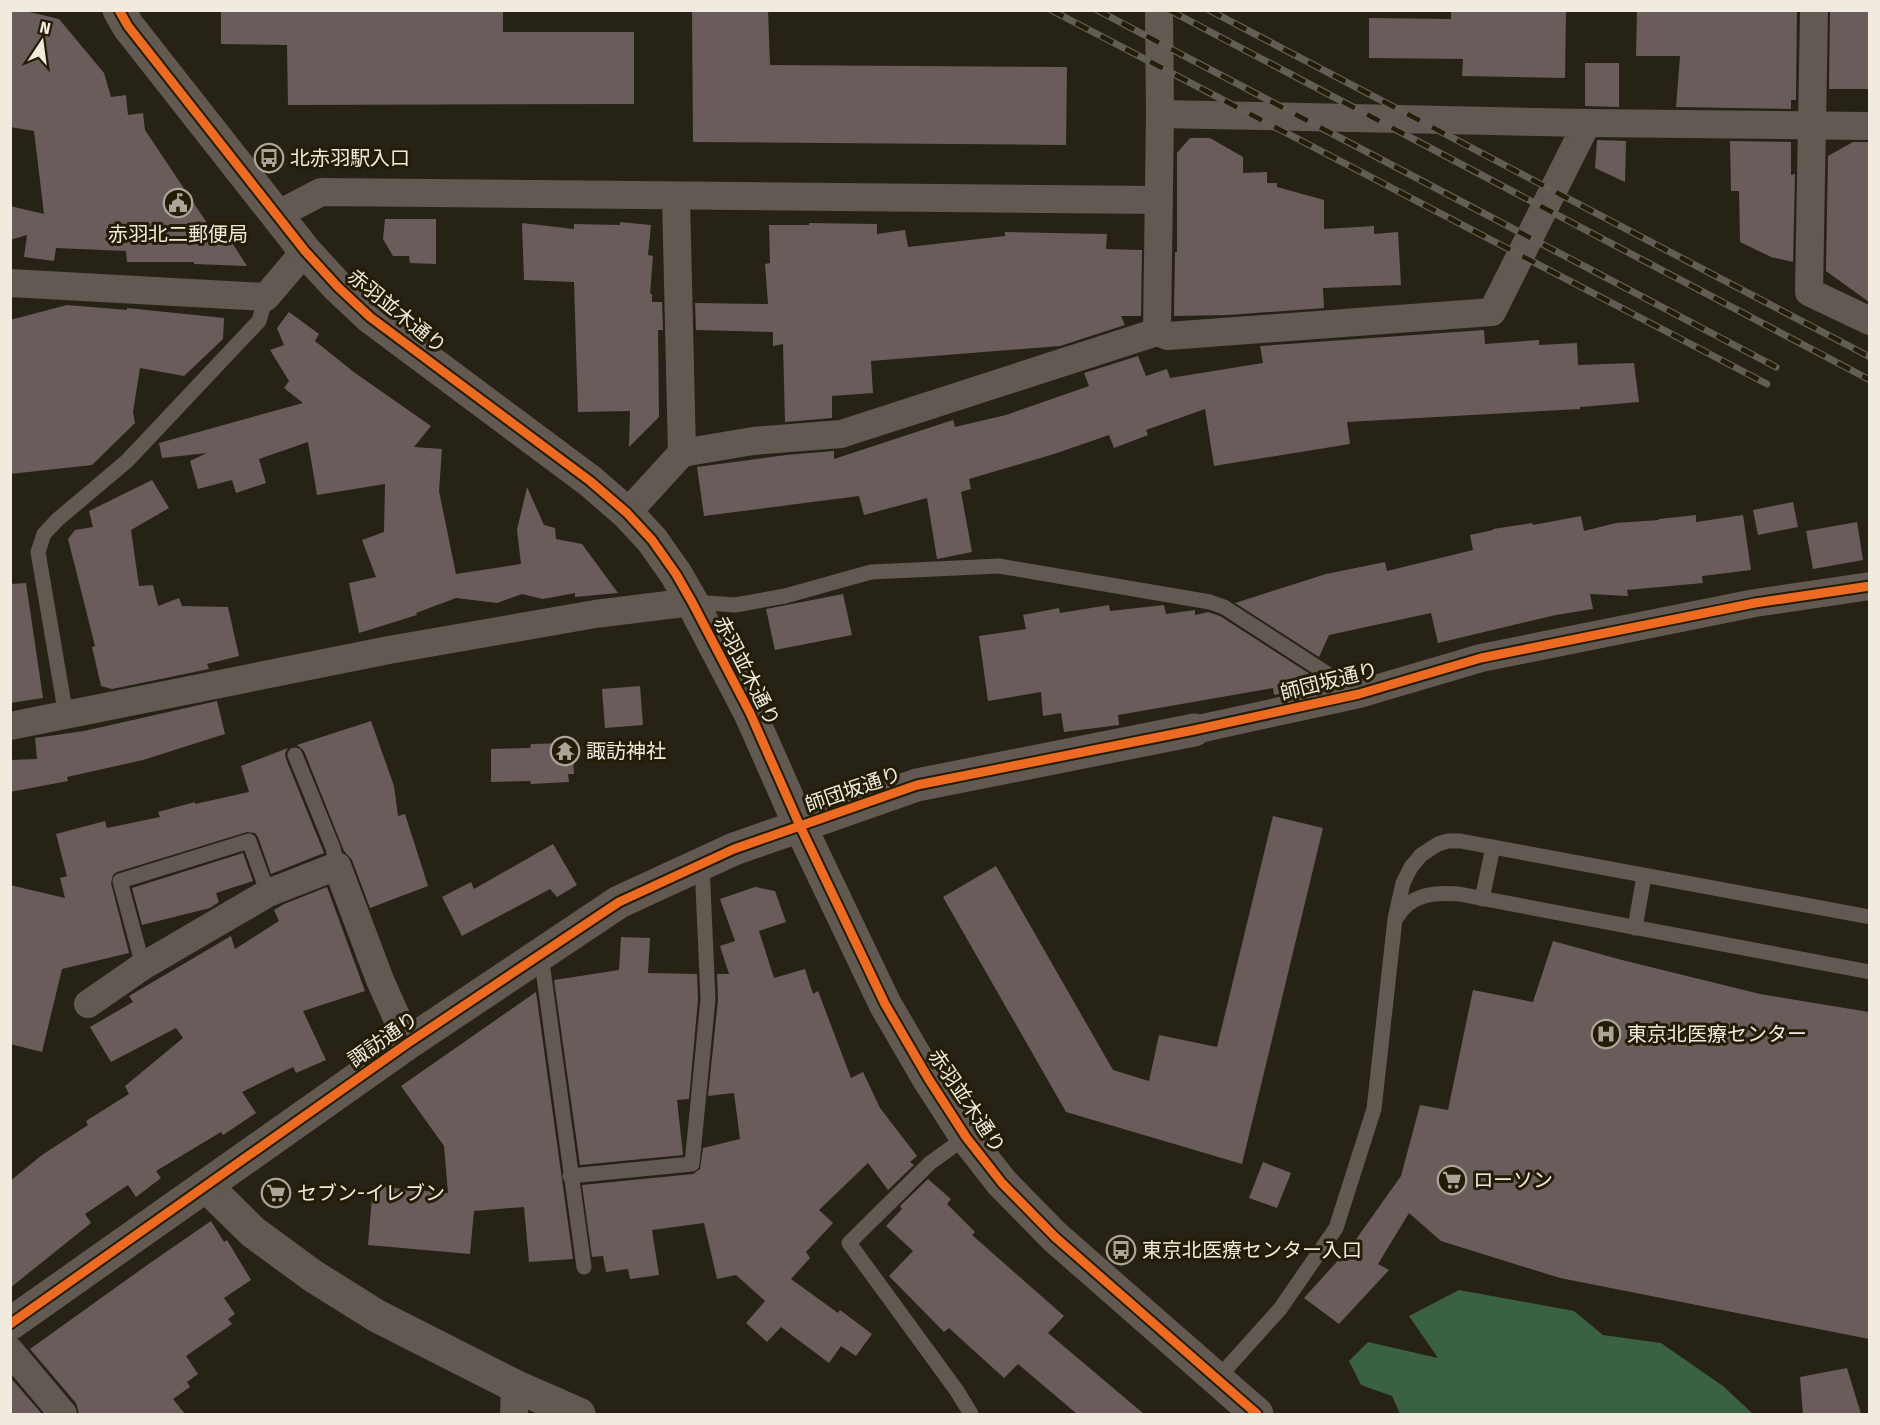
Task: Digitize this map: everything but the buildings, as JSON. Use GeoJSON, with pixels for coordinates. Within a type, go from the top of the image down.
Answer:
{"type":"FeatureCollection","features":[{"type":"Feature","properties":{"kind":"street","name":"赤羽並木通り"},"geometry":{"type":"LineString","coordinates":[[119,10],[128,26],[305,251],[338,288],[370,317],[590,481],[627,513],[652,540],[692,602],[750,713],[800,826],[885,1004],[966,1137],[1002,1183],[1054,1237],[1257,1414]]}},
{"type":"Feature","properties":{"kind":"street"},"geometry":{"type":"LineString","coordinates":[[1157,332],[1159,10]]}},
{"type":"Feature","properties":{"kind":"street"},"geometry":{"type":"LineString","coordinates":[[1814,10],[1809,292],[1869,321]]}},
{"type":"Feature","properties":{"kind":"street"},"geometry":{"type":"LineString","coordinates":[[1160,114],[1869,126]]}},
{"type":"Feature","properties":{"kind":"street"},"geometry":{"type":"LineString","coordinates":[[627,513],[682,453],[753,441],[841,434],[1157,332],[1168,336],[1492,312],[1587,123]]}},
{"type":"Feature","properties":{"kind":"street"},"geometry":{"type":"LineString","coordinates":[[277,214],[321,192],[1158,200]]}},
{"type":"Feature","properties":{"kind":"street"},"geometry":{"type":"LineString","coordinates":[[676,197],[682,453]]}},
{"type":"Feature","properties":{"kind":"street"},"geometry":{"type":"LineString","coordinates":[[10,283],[266,297],[305,251]]}},
{"type":"Feature","properties":{"kind":"street","name":"師団坂通り"},"geometry":{"type":"LineString","coordinates":[[800,826],[917,785],[1194,730],[1359,694],[1461,662],[1755,603],[1869,586]]}},
{"type":"Feature","properties":{"kind":"street"},"geometry":{"type":"LineString","coordinates":[[10,726],[389,650],[595,614],[692,602]]}},
{"type":"Feature","properties":{"kind":"street","name":"諏訪通り"},"geometry":{"type":"LineString","coordinates":[[10,1324],[408,1043],[619,902],[734,849],[800,826]]}},
{"type":"Feature","properties":{"kind":"street"},"geometry":{"type":"LineString","coordinates":[[88,1004],[143,966],[268,893],[336,866],[380,980],[408,1043]]}},
{"type":"Feature","properties":{"kind":"street"},"geometry":{"type":"LineString","coordinates":[[206,1186],[254,1232],[313,1276],[514,1400],[579,1414]]}},
{"type":"Feature","properties":{"kind":"street"},"geometry":{"type":"LineString","coordinates":[[10,1351],[63,1414]]}},
{"type":"Feature","properties":{"kind":"lane"},"geometry":{"type":"LineString","coordinates":[[66,716],[38,552],[44,534],[57,520],[127,461],[259,321],[266,297]]}},
{"type":"Feature","properties":{"kind":"lane"},"geometry":{"type":"LineString","coordinates":[[692,602],[735,605],[785,596],[872,572],[999,566],[1210,602],[1224,607],[1359,694]]}},
{"type":"Feature","properties":{"kind":"lane"},"geometry":{"type":"LineString","coordinates":[[295,755],[333,849],[336,866]]}},
{"type":"Feature","properties":{"kind":"lane"},"geometry":{"type":"LineString","coordinates":[[143,966],[120,881],[249,841],[268,893]]}},
{"type":"Feature","properties":{"kind":"lane"},"geometry":{"type":"LineString","coordinates":[[1217,1379],[1280,1309],[1335,1228],[1374,1109],[1395,919],[1406,874],[1421,855],[1438,844],[1460,841],[1869,917]]}},
{"type":"Feature","properties":{"kind":"lane"},"geometry":{"type":"LineString","coordinates":[[1482,899],[1492,847]]}},
{"type":"Feature","properties":{"kind":"lane"},"geometry":{"type":"LineString","coordinates":[[570,1176],[692,1164],[708,999],[702,864]]}},
{"type":"Feature","properties":{"kind":"lane"},"geometry":{"type":"LineString","coordinates":[[1635,928],[1644,876]]}},
{"type":"Feature","properties":{"kind":"lane"},"geometry":{"type":"LineString","coordinates":[[1395,919],[1407,904],[1422,896],[1459,894],[1869,972]]}},
{"type":"Feature","properties":{"kind":"lane"},"geometry":{"type":"LineString","coordinates":[[541,955],[584,1267]]}},
{"type":"Feature","properties":{"kind":"lane"},"geometry":{"type":"LineString","coordinates":[[966,1137],[930,1163],[849,1242],[957,1391],[971,1414]]}},
{"type":"Feature","properties":{"kind":"green space"},"geometry":{"type":"Polygon","coordinates":[[[1459,1290],[1574,1311],[1603,1335],[1661,1343],[1723,1386],[1753,1414],[1400,1414],[1392,1396],[1361,1385],[1349,1361],[1368,1342],[1438,1358],[1409,1316],[1459,1290]]]}},
{"type":"Feature","properties":{"kind":"railway"},"geometry":{"type":"LineString","coordinates":[[1051,10],[1767,384]]}},
{"type":"Feature","properties":{"kind":"railway"},"geometry":{"type":"LineString","coordinates":[[1097,10],[1776,367]]}},
{"type":"Feature","properties":{"kind":"railway"},"geometry":{"type":"LineString","coordinates":[[1169,10],[1870,380]]}},
{"type":"Feature","properties":{"kind":"railway"},"geometry":{"type":"LineString","coordinates":[[1209,10],[1870,357]]}},
{"type":"Feature","properties":{"kind":"cycle path"},"geometry":{"type":"LineString","coordinates":[[119,10],[128,26],[305,251],[338,287],[370,317],[590,481],[627,513],[652,540],[692,602],[750,713],[800,826],[885,1004],[966,1137],[1002,1183],[1055,1237],[1257,1414]]}},
{"type":"Feature","properties":{"kind":"cycle path"},"geometry":{"type":"LineString","coordinates":[[10,1324],[408,1043],[619,902],[734,849],[917,785],[1194,730],[1359,694],[1481,658],[1755,603],[1870,586]]}},
{"type":"Feature","properties":{"kind":"place","name":"北赤羽駅入口"},"geometry":{"type":"Point","coordinates":[269,158]}},
{"type":"Feature","properties":{"kind":"place","name":"赤羽北二郵便局"},"geometry":{"type":"Point","coordinates":[178,203]}},
{"type":"Feature","properties":{"kind":"place","name":"諏訪神社"},"geometry":{"type":"Point","coordinates":[565,751]}},
{"type":"Feature","properties":{"kind":"place","name":"東京北医療センター"},"geometry":{"type":"Point","coordinates":[1606,1034]}},
{"type":"Feature","properties":{"kind":"place","name":"ローソン"},"geometry":{"type":"Point","coordinates":[1452,1180]}},
{"type":"Feature","properties":{"kind":"place","name":"セブン-イレブン"},"geometry":{"type":"Point","coordinates":[276,1193]}},
{"type":"Feature","properties":{"kind":"place","name":"東京北医療センター入口"},"geometry":{"type":"Point","coordinates":[1121,1250]}}]}
